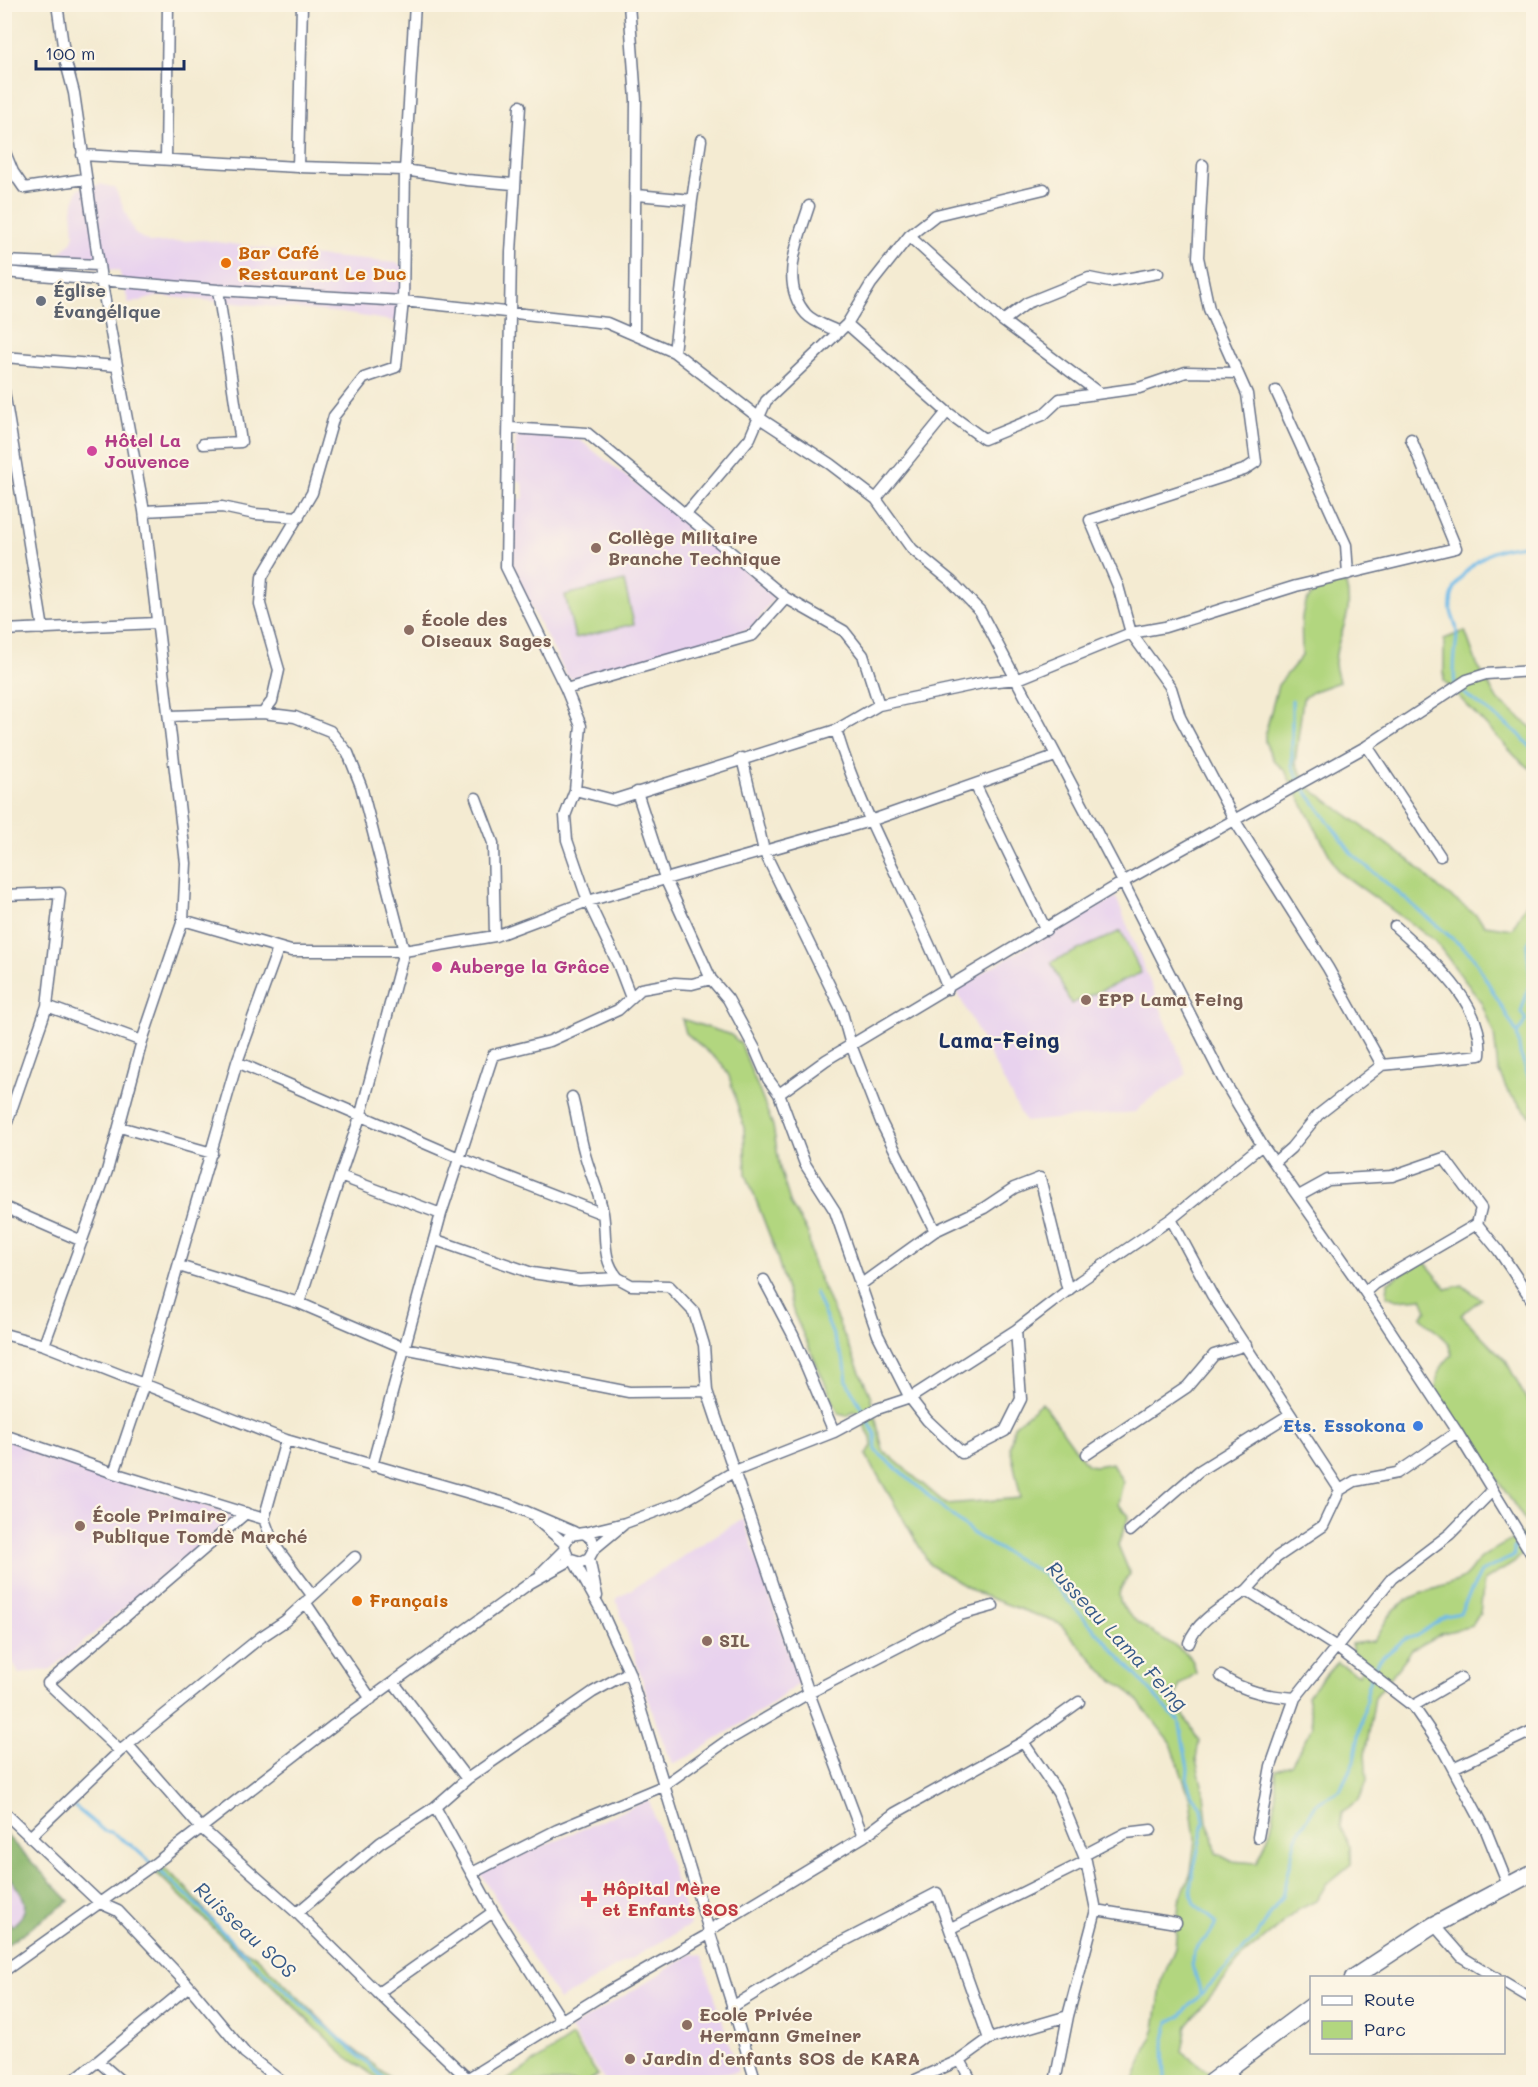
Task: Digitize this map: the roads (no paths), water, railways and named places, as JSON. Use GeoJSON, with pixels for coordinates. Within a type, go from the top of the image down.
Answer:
{"type":"FeatureCollection","features":[{"type":"Feature","properties":{"kind":"main road"},"geometry":{"type":"LineString","coordinates":[[1355,1976],[1434,1925],[1533,1872]]}},
{"type":"Feature","properties":{"kind":"main road"},"geometry":{"type":"LineString","coordinates":[[1211,2082],[1232,2075],[1310,2007]]}},
{"type":"Feature","properties":{"kind":"street"},"geometry":{"type":"LineString","coordinates":[[44,1345],[120,1127],[142,1041],[183,920],[186,864],[144,511],[101,279],[74,93],[65,59],[57,4]]}},
{"type":"Feature","properties":{"kind":"street"},"geometry":{"type":"LineString","coordinates":[[165,159],[168,4]]}},
{"type":"Feature","properties":{"kind":"street"},"geometry":{"type":"LineString","coordinates":[[298,167],[302,4]]}},
{"type":"Feature","properties":{"kind":"street"},"geometry":{"type":"LineString","coordinates":[[263,713],[272,701],[279,670],[260,604],[262,577],[312,493],[334,416],[364,378],[396,367],[403,301],[405,170],[415,4]]}},
{"type":"Feature","properties":{"kind":"street"},"geometry":{"type":"LineString","coordinates":[[629,4],[636,100],[637,195],[633,225],[634,333]]}},
{"type":"Feature","properties":{"kind":"street"},"geometry":{"type":"LineString","coordinates":[[520,106],[513,184],[506,567],[566,689],[581,726],[575,790],[565,816],[567,840],[588,901],[618,964],[631,998]]}},
{"type":"Feature","properties":{"kind":"street"},"geometry":{"type":"LineString","coordinates":[[674,352],[701,140]]}},
{"type":"Feature","properties":{"kind":"street"},"geometry":{"type":"LineString","coordinates":[[4,150],[13,172],[24,188],[85,179]]}},
{"type":"Feature","properties":{"kind":"street"},"geometry":{"type":"LineString","coordinates":[[82,154],[298,167],[405,170],[467,180],[513,184]]}},
{"type":"Feature","properties":{"kind":"street"},"geometry":{"type":"LineString","coordinates":[[1203,165],[1199,263],[1209,309],[1247,394],[1256,462],[1244,470],[1090,520],[1118,586],[1131,633],[1170,688],[1180,717],[1235,821],[1328,968],[1382,1065]]}},
{"type":"Feature","properties":{"kind":"street"},"geometry":{"type":"LineString","coordinates":[[685,515],[750,438],[766,401],[843,328],[871,284],[909,236],[936,215],[1044,189]]}},
{"type":"Feature","properties":{"kind":"street"},"geometry":{"type":"LineString","coordinates":[[637,195],[692,200]]}},
{"type":"Feature","properties":{"kind":"street"},"geometry":{"type":"LineString","coordinates":[[808,206],[791,262],[795,297],[807,315],[843,328],[984,439],[1042,415],[1060,399],[1139,388],[1186,372],[1236,373]]}},
{"type":"Feature","properties":{"kind":"street"},"geometry":{"type":"LineString","coordinates":[[909,236],[1003,321],[1099,393]]}},
{"type":"Feature","properties":{"kind":"street"},"geometry":{"type":"LineString","coordinates":[[4,261],[99,265]]}},
{"type":"Feature","properties":{"kind":"street"},"geometry":{"type":"LineString","coordinates":[[4,272],[218,290],[403,301],[607,322],[674,352],[758,417],[830,464],[876,499],[912,549],[951,581],[980,610],[1018,679],[1055,756],[1123,882],[1224,1081],[1262,1145],[1365,1292],[1457,1432],[1532,1555]]}},
{"type":"Feature","properties":{"kind":"street"},"geometry":{"type":"LineString","coordinates":[[1003,321],[1027,303],[1089,278],[1109,282],[1158,273]]}},
{"type":"Feature","properties":{"kind":"street"},"geometry":{"type":"LineString","coordinates":[[203,444],[241,442],[218,290]]}},
{"type":"Feature","properties":{"kind":"street"},"geometry":{"type":"LineString","coordinates":[[4,357],[117,366]]}},
{"type":"Feature","properties":{"kind":"street"},"geometry":{"type":"LineString","coordinates":[[4,391],[43,629]]}},
{"type":"Feature","properties":{"kind":"street"},"geometry":{"type":"LineString","coordinates":[[1276,391],[1346,545],[1348,574]]}},
{"type":"Feature","properties":{"kind":"street"},"geometry":{"type":"LineString","coordinates":[[876,499],[947,412]]}},
{"type":"Feature","properties":{"kind":"street"},"geometry":{"type":"LineString","coordinates":[[510,428],[587,433],[786,598],[844,631],[863,655],[879,705]]}},
{"type":"Feature","properties":{"kind":"street"},"geometry":{"type":"LineString","coordinates":[[575,790],[614,800],[836,730],[879,705],[987,682],[1018,679],[1131,633],[1166,627],[1296,586],[1456,548],[1411,439]]}},
{"type":"Feature","properties":{"kind":"street"},"geometry":{"type":"LineString","coordinates":[[144,511],[222,507],[255,514],[298,517]]}},
{"type":"Feature","properties":{"kind":"street"},"geometry":{"type":"LineString","coordinates":[[566,689],[753,635],[786,598]]}},
{"type":"Feature","properties":{"kind":"street"},"geometry":{"type":"LineString","coordinates":[[4,630],[157,623]]}},
{"type":"Feature","properties":{"kind":"street"},"geometry":{"type":"LineString","coordinates":[[779,1094],[851,1045],[1123,882],[1235,821],[1291,786],[1367,746],[1467,680],[1486,674],[1533,671]]}},
{"type":"Feature","properties":{"kind":"street"},"geometry":{"type":"LineString","coordinates":[[170,716],[263,713],[295,717],[330,731],[348,753],[361,786],[404,951],[361,1114],[299,1303]]}},
{"type":"Feature","properties":{"kind":"street"},"geometry":{"type":"LineString","coordinates":[[836,730],[870,821],[926,936],[948,988]]}},
{"type":"Feature","properties":{"kind":"street"},"geometry":{"type":"LineString","coordinates":[[1367,746],[1440,856]]}},
{"type":"Feature","properties":{"kind":"street"},"geometry":{"type":"LineString","coordinates":[[183,920],[278,949],[404,951],[495,936],[588,901],[870,821],[976,786],[1055,756]]}},
{"type":"Feature","properties":{"kind":"street"},"geometry":{"type":"LineString","coordinates":[[742,758],[764,851],[841,1009],[851,1045],[881,1122],[935,1231]]}},
{"type":"Feature","properties":{"kind":"street"},"geometry":{"type":"LineString","coordinates":[[976,786],[1046,930]]}},
{"type":"Feature","properties":{"kind":"street"},"geometry":{"type":"LineString","coordinates":[[637,792],[665,878],[711,979],[728,999],[768,1079],[779,1094],[805,1164],[835,1211],[878,1335],[910,1398],[927,1420],[962,1453],[1005,1431],[1021,1400],[1016,1329]]}},
{"type":"Feature","properties":{"kind":"street"},"geometry":{"type":"LineString","coordinates":[[476,798],[493,843],[495,936]]}},
{"type":"Feature","properties":{"kind":"street"},"geometry":{"type":"LineString","coordinates":[[4,895],[60,893],[47,1006],[10,1096],[4,1131]]}},
{"type":"Feature","properties":{"kind":"street"},"geometry":{"type":"LineString","coordinates":[[1275,1162],[1290,1149],[1318,1115],[1382,1065],[1480,1055],[1481,1046],[1468,1007],[1457,988],[1395,926]]}},
{"type":"Feature","properties":{"kind":"street"},"geometry":{"type":"LineString","coordinates":[[114,1473],[144,1384],[237,1062],[278,949]]}},
{"type":"Feature","properties":{"kind":"street"},"geometry":{"type":"LineString","coordinates":[[372,1466],[436,1240],[441,1214],[493,1055],[550,1041],[618,1010],[641,989],[675,983],[692,984],[711,979]]}},
{"type":"Feature","properties":{"kind":"street"},"geometry":{"type":"LineString","coordinates":[[47,1006],[142,1041]]}},
{"type":"Feature","properties":{"kind":"street"},"geometry":{"type":"LineString","coordinates":[[237,1062],[459,1158],[603,1214]]}},
{"type":"Feature","properties":{"kind":"street"},"geometry":{"type":"LineString","coordinates":[[572,1097],[581,1128],[584,1152],[603,1214],[609,1267],[618,1278],[631,1285],[669,1287],[694,1312],[704,1345],[707,1391],[809,1693],[863,1837]]}},
{"type":"Feature","properties":{"kind":"street"},"geometry":{"type":"LineString","coordinates":[[120,1127],[212,1153]]}},
{"type":"Feature","properties":{"kind":"street"},"geometry":{"type":"LineString","coordinates":[[530,1583],[579,1533],[625,1523],[682,1502],[735,1471],[834,1431],[877,1409],[910,1398],[1016,1329],[1170,1219],[1262,1145]]}},
{"type":"Feature","properties":{"kind":"street"},"geometry":{"type":"LineString","coordinates":[[1299,1196],[1328,1180],[1392,1176],[1444,1158],[1481,1208],[1477,1224],[1374,1284],[1365,1292]]}},
{"type":"Feature","properties":{"kind":"street"},"geometry":{"type":"LineString","coordinates":[[340,1176],[441,1214]]}},
{"type":"Feature","properties":{"kind":"street"},"geometry":{"type":"LineString","coordinates":[[860,1285],[935,1231],[984,1208],[1014,1188],[1040,1178],[1068,1291]]}},
{"type":"Feature","properties":{"kind":"street"},"geometry":{"type":"LineString","coordinates":[[4,1208],[82,1241]]}},
{"type":"Feature","properties":{"kind":"street"},"geometry":{"type":"LineString","coordinates":[[1170,1219],[1212,1295],[1340,1490]]}},
{"type":"Feature","properties":{"kind":"street"},"geometry":{"type":"LineString","coordinates":[[1477,1224],[1499,1251],[1533,1303]]}},
{"type":"Feature","properties":{"kind":"street"},"geometry":{"type":"LineString","coordinates":[[436,1240],[532,1273],[579,1280],[618,1278]]}},
{"type":"Feature","properties":{"kind":"street"},"geometry":{"type":"LineString","coordinates":[[179,1266],[299,1303],[404,1348],[628,1392],[707,1391]]}},
{"type":"Feature","properties":{"kind":"street"},"geometry":{"type":"LineString","coordinates":[[764,1280],[793,1335],[834,1431]]}},
{"type":"Feature","properties":{"kind":"street"},"geometry":{"type":"LineString","coordinates":[[4,1334],[44,1345],[286,1440],[525,1510],[579,1533],[592,1539],[600,1608]]}},
{"type":"Feature","properties":{"kind":"street"},"geometry":{"type":"LineString","coordinates":[[1087,1454],[1187,1387],[1214,1355],[1246,1345]]}},
{"type":"Feature","properties":{"kind":"street"},"geometry":{"type":"LineString","coordinates":[[1130,1531],[1199,1472],[1289,1415]]}},
{"type":"Feature","properties":{"kind":"street"},"geometry":{"type":"LineString","coordinates":[[1189,1643],[1192,1635],[1210,1617],[1247,1590],[1277,1557],[1323,1526],[1340,1490],[1355,1481],[1397,1473],[1457,1432]]}},
{"type":"Feature","properties":{"kind":"street"},"geometry":{"type":"LineString","coordinates":[[4,1435],[114,1473],[264,1519]]}},
{"type":"Feature","properties":{"kind":"street"},"geometry":{"type":"LineString","coordinates":[[286,1440],[264,1519],[273,1543],[371,1699]]}},
{"type":"Feature","properties":{"kind":"street"},"geometry":{"type":"LineString","coordinates":[[1258,1837],[1271,1766],[1295,1698],[1392,1578],[1450,1534],[1492,1491]]}},
{"type":"Feature","properties":{"kind":"street"},"geometry":{"type":"LineString","coordinates":[[525,1510],[564,1546],[600,1608],[629,1671],[756,2082]]}},
{"type":"Feature","properties":{"kind":"street"},"geometry":{"type":"LineString","coordinates":[[246,1513],[48,1683],[124,1748],[200,1827],[297,1913],[465,2081],[709,1933],[863,1837],[895,1814],[1023,1742],[1079,1702]]}},
{"type":"Feature","properties":{"kind":"street"},"geometry":{"type":"LineString","coordinates":[[4,1971],[157,1862],[371,1699],[530,1583],[572,1561],[592,1554],[625,1523]]}},
{"type":"Feature","properties":{"kind":"street"},"geometry":{"type":"LineString","coordinates":[[30,1837],[124,1748],[309,1599],[355,1557]]}},
{"type":"Feature","properties":{"kind":"street"},"geometry":{"type":"LineString","coordinates":[[1247,1590],[1335,1646],[1413,1706],[1453,1768],[1485,1828],[1508,1885]]}},
{"type":"Feature","properties":{"kind":"street"},"geometry":{"type":"LineString","coordinates":[[472,1873],[557,1830],[663,1786],[725,1742],[809,1693],[960,1615],[993,1606]]}},
{"type":"Feature","properties":{"kind":"street"},"geometry":{"type":"LineString","coordinates":[[297,1913],[380,1843],[435,1807],[467,1779],[593,1692],[629,1671]]}},
{"type":"Feature","properties":{"kind":"street"},"geometry":{"type":"LineString","coordinates":[[1221,1676],[1239,1688],[1271,1696],[1295,1698]]}},
{"type":"Feature","properties":{"kind":"street"},"geometry":{"type":"LineString","coordinates":[[1413,1706],[1461,1678]]}},
{"type":"Feature","properties":{"kind":"street"},"geometry":{"type":"LineString","coordinates":[[394,1683],[467,1779]]}},
{"type":"Feature","properties":{"kind":"street"},"geometry":{"type":"LineString","coordinates":[[1453,1768],[1533,1730]]}},
{"type":"Feature","properties":{"kind":"street"},"geometry":{"type":"LineString","coordinates":[[1023,1742],[1058,1793],[1085,1858],[1095,1910],[1068,2016],[1055,2082]]}},
{"type":"Feature","properties":{"kind":"street"},"geometry":{"type":"LineString","coordinates":[[435,1807],[493,1912],[562,2021]]}},
{"type":"Feature","properties":{"kind":"street"},"geometry":{"type":"LineString","coordinates":[[4,1812],[100,1903],[118,1911],[189,1986],[245,2053],[282,2082]]}},
{"type":"Feature","properties":{"kind":"street"},"geometry":{"type":"LineString","coordinates":[[951,1928],[1085,1858],[1126,1833],[1151,1830]]}},
{"type":"Feature","properties":{"kind":"street"},"geometry":{"type":"LineString","coordinates":[[732,2007],[819,1954],[937,1893],[988,2039]]}},
{"type":"Feature","properties":{"kind":"street"},"geometry":{"type":"LineString","coordinates":[[1095,1910],[1176,1923]]}},
{"type":"Feature","properties":{"kind":"street"},"geometry":{"type":"LineString","coordinates":[[378,1994],[493,1912]]}},
{"type":"Feature","properties":{"kind":"street"},"geometry":{"type":"LineString","coordinates":[[1434,1925],[1462,1957],[1494,1976]]}},
{"type":"Feature","properties":{"kind":"street"},"geometry":{"type":"LineString","coordinates":[[1505,1983],[1533,2000]]}},
{"type":"Feature","properties":{"kind":"street"},"geometry":{"type":"LineString","coordinates":[[72,2082],[189,1986]]}},
{"type":"Feature","properties":{"kind":"street"},"geometry":{"type":"LineString","coordinates":[[911,2082],[960,2061],[988,2039],[1068,2016]]}},
{"type":"Feature","properties":{"kind":"street"},"geometry":{"type":"LineString","coordinates":[[98,2061],[122,2082]]}},
{"type":"Feature","properties":{"kind":"street"},"geometry":{"type":"LineString","coordinates":[[960,2061],[972,2082]]}},
{"type":"Feature","properties":{"kind":"waterway"},"geometry":{"type":"LineString","coordinates":[[1455,684],[1457,633],[1451,600],[1459,580],[1474,564],[1492,552],[1534,543]]}},
{"type":"Feature","properties":{"kind":"waterway"},"geometry":{"type":"LineString","coordinates":[[1458,689],[1519,734],[1534,751]]}},
{"type":"Feature","properties":{"kind":"waterway","name":"Russeau Lama Feing"},"geometry":{"type":"LineString","coordinates":[[1292,700],[1292,766],[1303,787],[1352,854],[1472,955],[1517,1033],[1520,1053],[1534,1092]]}},
{"type":"Feature","properties":{"kind":"waterway"},"geometry":{"type":"LineString","coordinates":[[1518,1033],[1526,1020],[1521,1012],[1531,981],[1527,946],[1534,932]]}},
{"type":"Feature","properties":{"kind":"waterway","name":"Russeau Lama Feing"},"geometry":{"type":"LineString","coordinates":[[815,1292],[845,1364],[847,1382],[864,1412]]}},
{"type":"Feature","properties":{"kind":"waterway","name":"Russeau Lama Feing"},"geometry":{"type":"LineString","coordinates":[[866,1418],[875,1434],[876,1451],[976,1536],[1045,1575],[1176,1719],[1179,1719],[1188,1769],[1187,1781],[1192,1795],[1202,1808],[1204,1822],[1191,1882],[1191,1894],[1194,1904],[1216,1922],[1215,1927],[1194,1952],[1192,1958],[1200,1993]]}},
{"type":"Feature","properties":{"kind":"waterway","name":"Russeau Lama Feing"},"geometry":{"type":"LineString","coordinates":[[1165,2082],[1164,2044],[1169,2022],[1180,2016],[1256,1937],[1282,1896],[1296,1837],[1316,1804],[1340,1790],[1354,1761],[1370,1678],[1377,1662],[1405,1639],[1416,1636],[1446,1616],[1460,1613],[1481,1572],[1514,1556],[1514,1548],[1534,1533]]}},
{"type":"Feature","properties":{"kind":"waterway","name":"Ruisseau SOS"},"geometry":{"type":"LineString","coordinates":[[75,1807],[104,1831],[111,1832],[131,1845],[190,1898],[237,1947],[388,2082]]}},
{"type":"Feature","properties":{"kind":"place","name":"Bar Café Restaurant Le Duc"},"geometry":{"type":"Point","coordinates":[226,263]}},
{"type":"Feature","properties":{"kind":"place","name":"Église Évangélique"},"geometry":{"type":"Point","coordinates":[41,301]}},
{"type":"Feature","properties":{"kind":"place","name":"Hôtel La Jouvence"},"geometry":{"type":"Point","coordinates":[92,451]}},
{"type":"Feature","properties":{"kind":"place","name":"Collège Militaire Branche Technique"},"geometry":{"type":"Point","coordinates":[596,548]}},
{"type":"Feature","properties":{"kind":"place","name":"École des Oiseaux Sages"},"geometry":{"type":"Point","coordinates":[409,630]}},
{"type":"Feature","properties":{"kind":"place","name":"Auberge la Grâce"},"geometry":{"type":"Point","coordinates":[437,967]}},
{"type":"Feature","properties":{"kind":"place","name":"EPP Lama Feing"},"geometry":{"type":"Point","coordinates":[1086,1000]}},
{"type":"Feature","properties":{"kind":"place","name":"Ets. Essokona"},"geometry":{"type":"Point","coordinates":[1418,1426]}},
{"type":"Feature","properties":{"kind":"place","name":"École Primaire Publique Tomdè Marché"},"geometry":{"type":"Point","coordinates":[80,1526]}},
{"type":"Feature","properties":{"kind":"place","name":"Français"},"geometry":{"type":"Point","coordinates":[357,1601]}},
{"type":"Feature","properties":{"kind":"place","name":"SIL"},"geometry":{"type":"Point","coordinates":[707,1641]}},
{"type":"Feature","properties":{"kind":"place","name":"Hôpital Mère et Enfants SOS"},"geometry":{"type":"Point","coordinates":[589,1899]}},
{"type":"Feature","properties":{"kind":"place","name":"Ecole Privée Hermann Gmeiner"},"geometry":{"type":"Point","coordinates":[687,2025]}},
{"type":"Feature","properties":{"kind":"place","name":"Jardin d'enfants SOS de KARA"},"geometry":{"type":"Point","coordinates":[630,2059]}},
{"type":"Feature","properties":{"kind":"district","name":"Lama-Feing"},"geometry":{"type":"Point","coordinates":[999,1041]}}]}
